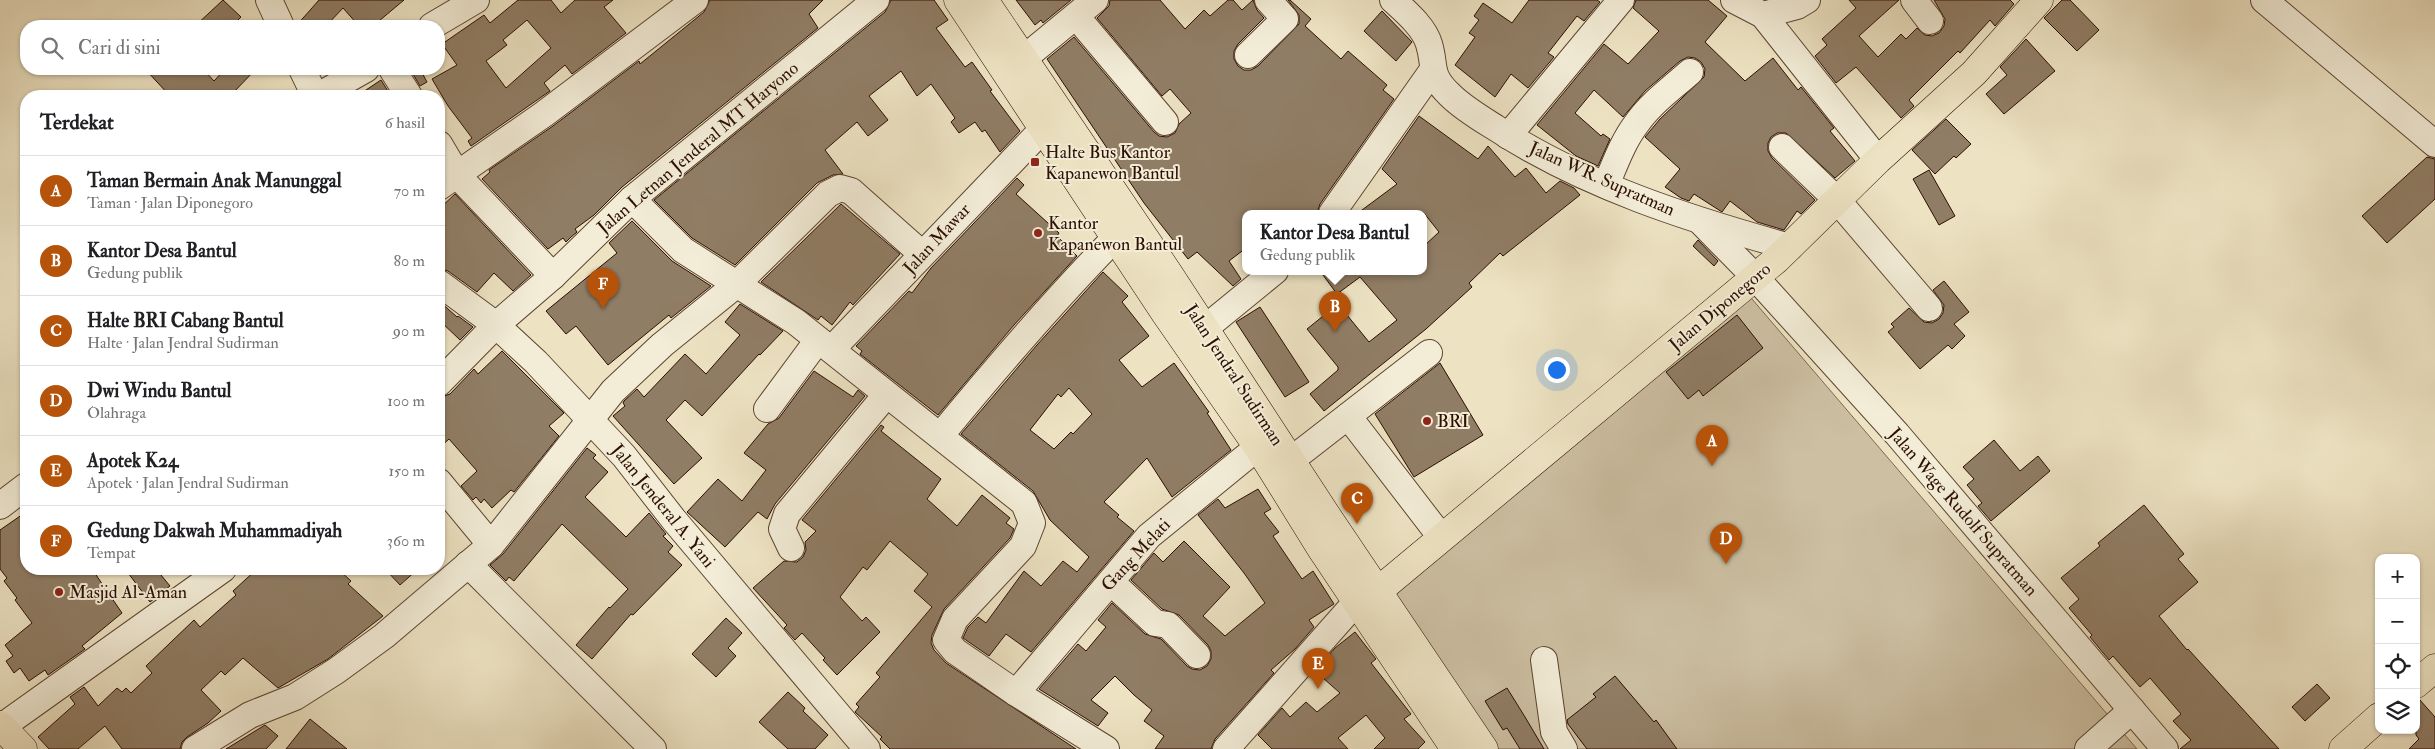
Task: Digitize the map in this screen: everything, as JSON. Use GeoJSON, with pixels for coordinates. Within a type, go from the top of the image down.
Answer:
{"type":"FeatureCollection","features":[{"type":"Feature","properties":{"kind":"main road","name":"Jalan Jendral Sudirman"},"geometry":{"type":"LineString","coordinates":[[958,0],[998,41],[1023,59],[1204,329],[1265,440],[1290,461],[1455,749]]}},
{"type":"Feature","properties":{"kind":"main road","name":"Jalan Jendral Sudirman"},"geometry":{"type":"LineString","coordinates":[[984,0],[998,41],[1043,129],[1115,238],[1265,440],[1368,596],[1484,749]]}},
{"type":"Feature","properties":{"kind":"main road","name":"Jalan Diponegoro"},"geometry":{"type":"LineString","coordinates":[[1368,596],[1756,278],[1878,160],[1974,73],[2039,0]]}},
{"type":"Feature","properties":{"kind":"main road"},"geometry":{"type":"LineString","coordinates":[[2420,681],[2435,668]]}},
{"type":"Feature","properties":{"kind":"main road"},"geometry":{"type":"LineString","coordinates":[[2342,749],[2375,720]]}},
{"type":"Feature","properties":{"kind":"main road"},"geometry":{"type":"LineString","coordinates":[[0,726],[23,749]]}},
{"type":"Feature","properties":{"kind":"street"},"geometry":{"type":"LineString","coordinates":[[269,0],[279,20]]}},
{"type":"Feature","properties":{"kind":"street"},"geometry":{"type":"LineString","coordinates":[[442,20],[476,0]]}},
{"type":"Feature","properties":{"kind":"street","name":"Jalan Letnan Jenderal MT Haryono"},"geometry":{"type":"LineString","coordinates":[[445,377],[496,325],[553,276],[632,199],[876,0]]}},
{"type":"Feature","properties":{"kind":"street"},"geometry":{"type":"LineString","coordinates":[[1248,55],[1286,19],[1268,0]]}},
{"type":"Feature","properties":{"kind":"street","name":"Jalan WR. Supratman"},"geometry":{"type":"LineString","coordinates":[[1393,0],[1419,27],[1429,43],[1432,70],[1442,86],[1454,99],[1508,136],[1536,152],[1606,185],[1702,223],[1790,247]]}},
{"type":"Feature","properties":{"kind":"street"},"geometry":{"type":"LineString","coordinates":[[1508,136],[1621,0]]}},
{"type":"Feature","properties":{"kind":"street"},"geometry":{"type":"LineString","coordinates":[[1734,0],[1763,15],[1878,160]]}},
{"type":"Feature","properties":{"kind":"street"},"geometry":{"type":"LineString","coordinates":[[1763,15],[1797,6],[1807,0]]}},
{"type":"Feature","properties":{"kind":"street"},"geometry":{"type":"LineString","coordinates":[[1914,0],[1930,21]]}},
{"type":"Feature","properties":{"kind":"street"},"geometry":{"type":"LineString","coordinates":[[2264,0],[2435,144]]}},
{"type":"Feature","properties":{"kind":"street"},"geometry":{"type":"LineString","coordinates":[[448,181],[687,2]]}},
{"type":"Feature","properties":{"kind":"street"},"geometry":{"type":"LineString","coordinates":[[1023,59],[1085,8],[1165,122]]}},
{"type":"Feature","properties":{"kind":"street"},"geometry":{"type":"LineString","coordinates":[[1334,210],[1432,70]]}},
{"type":"Feature","properties":{"kind":"street"},"geometry":{"type":"LineString","coordinates":[[1606,185],[1627,137],[1636,123],[1690,72]]}},
{"type":"Feature","properties":{"kind":"street"},"geometry":{"type":"LineString","coordinates":[[305,75],[314,90]]}},
{"type":"Feature","properties":{"kind":"street"},"geometry":{"type":"LineString","coordinates":[[328,90],[355,75]]}},
{"type":"Feature","properties":{"kind":"street"},"geometry":{"type":"LineString","coordinates":[[396,75],[405,90]]}},
{"type":"Feature","properties":{"kind":"street","name":"Jalan Mawar"},"geometry":{"type":"LineString","coordinates":[[767,409],[825,344],[922,254],[1043,129]]}},
{"type":"Feature","properties":{"kind":"street"},"geometry":{"type":"LineString","coordinates":[[1782,146],[1837,200],[1929,308]]}},
{"type":"Feature","properties":{"kind":"street"},"geometry":{"type":"LineString","coordinates":[[445,169],[448,181],[553,276]]}},
{"type":"Feature","properties":{"kind":"street"},"geometry":{"type":"LineString","coordinates":[[209,746],[250,715],[295,697],[336,671],[384,636],[491,545],[591,421],[600,405],[662,345],[736,285],[828,194],[840,188],[851,191],[922,254]]}},
{"type":"Feature","properties":{"kind":"street"},"geometry":{"type":"LineString","coordinates":[[632,199],[683,250],[736,285],[766,302],[825,344],[886,395],[1024,503],[1029,510],[1032,523],[1022,546],[955,619],[946,637],[955,650],[1016,693],[1106,749]]}},
{"type":"Feature","properties":{"kind":"street","name":"Jalan WR. Supratman"},"geometry":{"type":"LineString","coordinates":[[1702,223],[1756,278]]}},
{"type":"Feature","properties":{"kind":"street"},"geometry":{"type":"LineString","coordinates":[[940,436],[1043,315],[1115,238]]}},
{"type":"Feature","properties":{"kind":"street"},"geometry":{"type":"LineString","coordinates":[[1204,329],[1269,275]]}},
{"type":"Feature","properties":{"kind":"street","name":"Jalan Wage Rudolf Supratman"},"geometry":{"type":"LineString","coordinates":[[1756,278],[1897,434],[2165,749]]}},
{"type":"Feature","properties":{"kind":"street","name":"Jalan Jenderal A. Yani"},"geometry":{"type":"LineString","coordinates":[[445,287],[496,325],[536,362],[624,456],[674,520],[867,749]]}},
{"type":"Feature","properties":{"kind":"street"},"geometry":{"type":"LineString","coordinates":[[1290,461],[1429,353]]}},
{"type":"Feature","properties":{"kind":"street"},"geometry":{"type":"LineString","coordinates":[[791,548],[782,529],[787,514],[886,395]]}},
{"type":"Feature","properties":{"kind":"street"},"geometry":{"type":"LineString","coordinates":[[1348,416],[1441,537]]}},
{"type":"Feature","properties":{"kind":"street","name":"Gang Melati"},"geometry":{"type":"LineString","coordinates":[[1016,693],[1149,536],[1265,440]]}},
{"type":"Feature","properties":{"kind":"street"},"geometry":{"type":"LineString","coordinates":[[445,489],[491,545]]}},
{"type":"Feature","properties":{"kind":"street"},"geometry":{"type":"LineString","coordinates":[[0,506],[20,491]]}},
{"type":"Feature","properties":{"kind":"street"},"geometry":{"type":"LineString","coordinates":[[468,564],[653,749]]}},
{"type":"Feature","properties":{"kind":"street"},"geometry":{"type":"LineString","coordinates":[[0,726],[214,575]]}},
{"type":"Feature","properties":{"kind":"street"},"geometry":{"type":"LineString","coordinates":[[1111,582],[1155,623],[1168,625],[1197,655]]}},
{"type":"Feature","properties":{"kind":"street"},"geometry":{"type":"LineString","coordinates":[[1226,749],[1368,596]]}},
{"type":"Feature","properties":{"kind":"street"},"geometry":{"type":"LineString","coordinates":[[1544,660],[1554,732],[1564,749]]}},
{"type":"Feature","properties":{"kind":"street"},"geometry":{"type":"LineString","coordinates":[[2088,749],[2132,710]]}},
{"type":"Feature","properties":{"kind":"shaded area"},"geometry":{"type":"Polygon","coordinates":[[[1746,292],[2137,749],[1497,749],[1384,592],[1746,292]]]}},
{"type":"Feature","properties":{"kind":"building"},"geometry":{"type":"Polygon","coordinates":[[[223,0],[241,17],[238,20],[201,20],[223,0]]]}},
{"type":"Feature","properties":{"kind":"building"},"geometry":{"type":"Polygon","coordinates":[[[319,0],[404,0],[380,20],[354,20],[343,8],[332,20],[301,20],[319,0]]]}},
{"type":"Feature","properties":{"kind":"building"},"geometry":{"type":"Polygon","coordinates":[[[518,0],[551,0],[561,13],[575,0],[613,0],[604,7],[626,33],[572,74],[565,65],[544,83],[550,91],[471,146],[468,141],[472,138],[445,101],[445,90],[439,90],[432,79],[439,75],[445,75],[445,72],[457,65],[445,48],[445,42],[484,15],[490,23],[518,0]],[[527,20],[503,40],[507,45],[486,61],[506,88],[551,48],[527,20]]]}},
{"type":"Feature","properties":{"kind":"building"},"geometry":{"type":"Polygon","coordinates":[[[710,0],[823,0],[809,14],[818,28],[622,187],[594,215],[575,229],[577,232],[566,242],[563,238],[548,249],[482,179],[490,172],[489,170],[553,126],[639,61],[640,64],[704,12],[710,0]]]}},
{"type":"Feature","properties":{"kind":"building"},"geometry":{"type":"Polygon","coordinates":[[[891,0],[934,0],[948,20],[936,28],[965,67],[972,62],[992,90],[990,91],[1020,131],[1000,152],[985,130],[982,132],[975,122],[959,133],[951,122],[955,118],[931,84],[917,96],[901,71],[869,96],[888,120],[868,136],[857,122],[825,150],[843,174],[833,175],[817,183],[735,265],[692,238],[654,200],[885,12],[891,0]]]}},
{"type":"Feature","properties":{"kind":"building"},"geometry":{"type":"Polygon","coordinates":[[[1016,0],[1071,0],[1043,23],[1041,20],[1035,25],[1016,0]]]}},
{"type":"Feature","properties":{"kind":"building"},"geometry":{"type":"Polygon","coordinates":[[[1110,0],[1160,0],[1185,29],[1204,10],[1210,16],[1228,0],[1233,0],[1242,10],[1253,0],[1257,10],[1264,18],[1238,44],[1234,51],[1234,59],[1238,66],[1244,70],[1251,70],[1258,66],[1299,24],[1299,15],[1288,0],[1290,0],[1311,19],[1305,26],[1341,59],[1348,51],[1387,85],[1383,90],[1394,99],[1320,204],[1318,210],[1242,210],[1242,251],[1229,261],[1241,279],[1233,286],[1197,252],[1188,259],[1144,203],[1047,59],[1074,37],[1154,132],[1159,136],[1167,137],[1175,133],[1179,124],[1191,113],[1170,89],[1162,96],[1097,18],[1109,6],[1110,0]]]}},
{"type":"Feature","properties":{"kind":"building"},"geometry":{"type":"Polygon","coordinates":[[[1529,0],[1597,0],[1600,2],[1584,21],[1577,16],[1548,53],[1554,57],[1528,88],[1511,74],[1495,97],[1455,65],[1475,37],[1469,33],[1479,20],[1474,16],[1483,3],[1512,23],[1529,0]]]}},
{"type":"Feature","properties":{"kind":"building"},"geometry":{"type":"Polygon","coordinates":[[[1636,0],[1708,0],[1727,16],[1705,42],[1745,81],[1773,58],[1798,90],[1801,87],[1834,128],[1830,131],[1855,161],[1835,178],[1786,133],[1777,133],[1771,137],[1768,143],[1768,151],[1772,158],[1815,200],[1801,214],[1797,211],[1784,230],[1757,222],[1730,201],[1722,212],[1694,194],[1689,201],[1665,187],[1680,169],[1645,137],[1660,119],[1704,77],[1705,69],[1701,62],[1695,58],[1688,57],[1680,61],[1645,91],[1623,117],[1594,90],[1575,113],[1601,136],[1603,134],[1610,139],[1598,166],[1576,156],[1537,125],[1604,44],[1628,64],[1659,31],[1633,8],[1636,0]]]}},
{"type":"Feature","properties":{"kind":"building"},"geometry":{"type":"Polygon","coordinates":[[[1849,0],[1899,0],[1859,36],[1878,57],[1901,34],[1906,39],[1917,28],[1925,35],[1932,36],[1939,33],[1944,26],[1945,19],[1934,0],[2010,0],[2014,4],[1995,26],[1990,20],[1960,53],[1958,51],[1909,100],[1914,106],[1901,118],[1856,67],[1836,83],[1815,56],[1827,45],[1822,39],[1856,8],[1849,0]]]}},
{"type":"Feature","properties":{"kind":"building"},"geometry":{"type":"Polygon","coordinates":[[[2062,0],[2070,0],[2099,30],[2077,51],[2044,18],[2062,0]]]}},
{"type":"Feature","properties":{"kind":"building"},"geometry":{"type":"Polygon","coordinates":[[[1382,11],[1412,42],[1396,61],[1364,31],[1382,11]]]}},
{"type":"Feature","properties":{"kind":"building"},"geometry":{"type":"Polygon","coordinates":[[[2026,39],[2055,71],[2004,114],[1986,94],[2007,75],[2000,67],[2026,39]]]}},
{"type":"Feature","properties":{"kind":"building"},"geometry":{"type":"Polygon","coordinates":[[[151,75],[208,75],[214,81],[220,75],[250,75],[236,90],[164,90],[151,75]]]}},
{"type":"Feature","properties":{"kind":"building"},"geometry":{"type":"Polygon","coordinates":[[[414,75],[423,75],[427,82],[420,86],[414,75]]]}},
{"type":"Feature","properties":{"kind":"building"},"geometry":{"type":"Polygon","coordinates":[[[381,80],[387,90],[366,90],[381,80]]]}},
{"type":"Feature","properties":{"kind":"building"},"geometry":{"type":"Polygon","coordinates":[[[1419,116],[1478,159],[1488,146],[1515,177],[1526,168],[1546,193],[1560,181],[1574,188],[1580,195],[1503,256],[1500,253],[1469,283],[1472,287],[1426,329],[1324,411],[1310,394],[1338,370],[1338,367],[1307,329],[1338,304],[1369,342],[1397,320],[1360,277],[1337,294],[1323,275],[1427,275],[1427,243],[1439,232],[1427,217],[1427,210],[1362,210],[1397,184],[1382,169],[1419,116]]]}},
{"type":"Feature","properties":{"kind":"building"},"geometry":{"type":"Polygon","coordinates":[[[1946,119],[1971,144],[1956,158],[1954,156],[1935,174],[1912,150],[1946,119]]]}},
{"type":"Feature","properties":{"kind":"building"},"geometry":{"type":"Polygon","coordinates":[[[2427,157],[2435,159],[2435,199],[2387,243],[2362,216],[2427,157]]]}},
{"type":"Feature","properties":{"kind":"building"},"geometry":{"type":"Polygon","coordinates":[[[1929,170],[1955,216],[1939,225],[1913,179],[1929,170]]]}},
{"type":"Feature","properties":{"kind":"building"},"geometry":{"type":"Polygon","coordinates":[[[1017,178],[1024,185],[1016,194],[1059,233],[1057,236],[1077,256],[1014,325],[938,415],[860,354],[862,351],[856,346],[909,291],[912,293],[931,268],[1017,178]]]}},
{"type":"Feature","properties":{"kind":"building"},"geometry":{"type":"Polygon","coordinates":[[[455,194],[531,275],[513,291],[494,273],[477,292],[445,270],[445,203],[455,194]]]}},
{"type":"Feature","properties":{"kind":"building"},"geometry":{"type":"Polygon","coordinates":[[[841,204],[900,254],[853,305],[850,302],[832,325],[821,316],[818,320],[761,282],[841,204]]]}},
{"type":"Feature","properties":{"kind":"building"},"geometry":{"type":"Polygon","coordinates":[[[632,221],[672,261],[711,286],[671,318],[669,315],[608,365],[576,326],[566,334],[546,311],[617,253],[609,243],[632,221]]]}},
{"type":"Feature","properties":{"kind":"building"},"geometry":{"type":"Polygon","coordinates":[[[1698,240],[1718,261],[1714,266],[1693,246],[1698,240]]]}},
{"type":"Feature","properties":{"kind":"building"},"geometry":{"type":"Polygon","coordinates":[[[1103,272],[1128,296],[1122,302],[1149,336],[1119,360],[1142,387],[1174,363],[1209,412],[1207,413],[1231,450],[1172,497],[1147,458],[1104,502],[1119,515],[1117,517],[1134,531],[1031,652],[1006,634],[989,656],[963,638],[968,627],[978,617],[986,623],[1024,571],[1041,586],[1063,561],[1077,572],[1089,557],[1050,520],[1033,491],[961,434],[1037,345],[1103,272]],[[1069,388],[1061,397],[1058,394],[1030,430],[1054,449],[1071,432],[1073,434],[1092,414],[1069,388]]]}},
{"type":"Feature","properties":{"kind":"building"},"geometry":{"type":"Polygon","coordinates":[[[1944,281],[1969,312],[1954,324],[1965,336],[1952,349],[1948,345],[1920,369],[1888,332],[1894,327],[1891,324],[1909,308],[1924,322],[1932,323],[1939,319],[1943,313],[1944,305],[1933,290],[1944,281]]]}},
{"type":"Feature","properties":{"kind":"building"},"geometry":{"type":"Polygon","coordinates":[[[740,304],[783,331],[759,354],[702,416],[685,400],[666,420],[702,458],[674,484],[613,416],[625,406],[624,401],[637,389],[644,397],[685,354],[706,374],[740,335],[725,322],[740,304]]]}},
{"type":"Feature","properties":{"kind":"building"},"geometry":{"type":"Polygon","coordinates":[[[445,306],[473,327],[460,340],[445,326],[445,306]]]}},
{"type":"Feature","properties":{"kind":"building"},"geometry":{"type":"Polygon","coordinates":[[[1260,307],[1309,382],[1285,397],[1236,322],[1260,307]]]}},
{"type":"Feature","properties":{"kind":"building"},"geometry":{"type":"Polygon","coordinates":[[[1737,315],[1763,348],[1703,396],[1699,390],[1688,399],[1666,372],[1737,315]]]}},
{"type":"Feature","properties":{"kind":"building"},"geometry":{"type":"Polygon","coordinates":[[[502,351],[564,413],[549,426],[559,436],[514,492],[511,490],[492,508],[484,499],[481,503],[476,497],[473,500],[461,486],[477,471],[449,439],[445,443],[445,396],[450,394],[474,369],[478,374],[502,351]]]}},
{"type":"Feature","properties":{"kind":"building","name":"BRI"},"geometry":{"type":"Polygon","coordinates":[[[1440,363],[1483,435],[1414,477],[1375,414],[1440,363]]]}},
{"type":"Feature","properties":{"kind":"building"},"geometry":{"type":"Polygon","coordinates":[[[814,371],[853,397],[858,390],[865,396],[775,504],[767,519],[758,512],[725,547],[687,512],[718,479],[742,501],[766,470],[744,453],[768,424],[779,418],[814,371]]]}},
{"type":"Feature","properties":{"kind":"building"},"geometry":{"type":"Polygon","coordinates":[[[881,425],[884,427],[881,431],[941,479],[927,499],[957,526],[982,495],[1010,518],[1006,523],[1014,529],[1010,538],[944,609],[932,635],[931,643],[934,650],[946,663],[1076,749],[890,749],[880,739],[882,737],[855,712],[859,707],[856,704],[880,677],[876,673],[932,607],[914,591],[928,574],[890,541],[867,570],[863,567],[840,597],[862,621],[866,617],[880,632],[837,675],[823,660],[825,658],[802,633],[795,640],[784,628],[787,625],[753,588],[784,561],[797,562],[803,557],[806,550],[805,542],[816,531],[802,520],[881,425]]]}},
{"type":"Feature","properties":{"kind":"building"},"geometry":{"type":"Polygon","coordinates":[[[1994,440],[2020,471],[2038,456],[2050,471],[1991,521],[1978,506],[1982,503],[1967,485],[1974,479],[1963,467],[1994,440]]]}},
{"type":"Feature","properties":{"kind":"building"},"geometry":{"type":"Polygon","coordinates":[[[587,448],[596,455],[593,458],[608,472],[585,497],[626,537],[649,513],[666,534],[663,536],[673,546],[668,552],[682,565],[633,615],[631,614],[592,659],[576,645],[609,607],[628,589],[562,524],[514,581],[509,577],[506,581],[490,565],[503,554],[587,448]]]}},
{"type":"Feature","properties":{"kind":"building"},"geometry":{"type":"Polygon","coordinates":[[[1258,489],[1271,509],[1264,513],[1279,532],[1273,536],[1302,579],[1313,571],[1334,604],[1309,620],[1314,627],[1295,649],[1271,670],[1274,673],[1215,739],[1211,749],[1155,749],[1164,736],[1144,721],[1152,710],[1115,676],[1091,700],[1108,713],[1098,726],[1039,689],[1078,644],[1086,651],[1106,627],[1098,620],[1112,603],[1145,634],[1161,639],[1187,666],[1200,670],[1207,666],[1211,659],[1211,651],[1208,645],[1179,615],[1162,609],[1131,580],[1154,553],[1163,562],[1184,541],[1230,587],[1203,616],[1225,636],[1265,603],[1198,515],[1218,499],[1225,508],[1258,489]]]}},
{"type":"Feature","properties":{"kind":"building"},"geometry":{"type":"Polygon","coordinates":[[[2144,505],[2184,554],[2178,559],[2198,582],[2159,616],[2187,650],[2279,749],[2180,749],[2191,740],[2173,721],[2181,714],[2150,678],[2140,687],[2113,656],[2109,660],[2090,637],[2092,635],[2069,608],[2079,599],[2061,578],[2100,546],[2098,543],[2144,505]]]}},
{"type":"Feature","properties":{"kind":"building"},"geometry":{"type":"Polygon","coordinates":[[[20,516],[20,575],[96,575],[122,613],[82,646],[85,649],[48,675],[45,670],[29,681],[20,668],[14,673],[6,661],[13,656],[5,645],[32,623],[4,581],[7,578],[0,569],[0,530],[20,516]]]}},
{"type":"Feature","properties":{"kind":"building"},"geometry":{"type":"Polygon","coordinates":[[[130,575],[161,575],[170,586],[150,602],[130,575]]]}},
{"type":"Feature","properties":{"kind":"building"},"geometry":{"type":"Polygon","coordinates":[[[250,575],[344,575],[351,581],[348,584],[383,616],[328,659],[278,688],[243,658],[225,675],[221,671],[201,690],[221,711],[208,723],[187,737],[182,742],[180,749],[122,749],[105,726],[78,749],[49,749],[38,737],[75,704],[70,697],[84,687],[98,706],[117,688],[122,692],[126,688],[131,693],[152,673],[146,666],[194,620],[200,627],[236,595],[233,591],[250,575]]]}},
{"type":"Feature","properties":{"kind":"building"},"geometry":{"type":"Polygon","coordinates":[[[391,575],[411,575],[400,585],[391,575]]]}},
{"type":"Feature","properties":{"kind":"building"},"geometry":{"type":"Polygon","coordinates":[[[726,618],[742,633],[728,648],[736,656],[716,677],[692,654],[726,618]]]}},
{"type":"Feature","properties":{"kind":"building"},"geometry":{"type":"Polygon","coordinates":[[[1355,632],[1376,659],[1371,663],[1411,714],[1404,719],[1425,742],[1418,749],[1374,749],[1385,738],[1366,715],[1338,738],[1348,749],[1272,749],[1258,735],[1282,708],[1290,717],[1306,702],[1317,712],[1340,693],[1315,671],[1335,648],[1355,632]]]}},
{"type":"Feature","properties":{"kind":"building"},"geometry":{"type":"Polygon","coordinates":[[[1615,676],[1654,722],[1656,720],[1677,749],[1587,749],[1567,720],[1596,697],[1593,694],[1615,676]]]}},
{"type":"Feature","properties":{"kind":"building"},"geometry":{"type":"Polygon","coordinates":[[[2317,684],[2330,698],[2305,721],[2292,707],[2317,684]]]}},
{"type":"Feature","properties":{"kind":"building"},"geometry":{"type":"Polygon","coordinates":[[[1507,688],[1544,749],[1520,749],[1507,728],[1503,730],[1485,701],[1507,688]]]}},
{"type":"Feature","properties":{"kind":"building"},"geometry":{"type":"Polygon","coordinates":[[[788,692],[805,708],[803,711],[828,735],[815,749],[788,749],[759,722],[788,692]]]}},
{"type":"Feature","properties":{"kind":"building"},"geometry":{"type":"Polygon","coordinates":[[[2420,700],[2435,717],[2435,749],[2409,749],[2419,739],[2416,735],[2420,734],[2420,700]]]}},
{"type":"Feature","properties":{"kind":"building"},"geometry":{"type":"Polygon","coordinates":[[[310,719],[347,749],[286,749],[310,719]]]}},
{"type":"Feature","properties":{"kind":"building"},"geometry":{"type":"Polygon","coordinates":[[[265,725],[278,736],[266,749],[226,749],[265,725]]]}},
{"type":"Feature","properties":{"kind":"place","name":"Halte Bus Kantor Kapanewon Bantul"},"geometry":{"type":"Point","coordinates":[1035,162]}},
{"type":"Feature","properties":{"kind":"place","name":"Kantor Kapanewon Bantul"},"geometry":{"type":"Point","coordinates":[1038,233]}},
{"type":"Feature","properties":{"kind":"place","name":"Gedung Dakwah Muhammadiyah"},"geometry":{"type":"Point","coordinates":[603,309]}},
{"type":"Feature","properties":{"kind":"place","name":"Kantor Desa Bantul"},"geometry":{"type":"Point","coordinates":[1335,332]}},
{"type":"Feature","properties":{"kind":"place","name":"BRI"},"geometry":{"type":"Point","coordinates":[1427,421]}},
{"type":"Feature","properties":{"kind":"place","name":"Taman Bermain Anak Manunggal"},"geometry":{"type":"Point","coordinates":[1712,466]}},
{"type":"Feature","properties":{"kind":"place","name":"Halte BRI Cabang Bantul"},"geometry":{"type":"Point","coordinates":[1357,524]}},
{"type":"Feature","properties":{"kind":"place","name":"Dwi Windu Bantul"},"geometry":{"type":"Point","coordinates":[1726,564]}},
{"type":"Feature","properties":{"kind":"place","name":"Masjid Al-Aman"},"geometry":{"type":"Point","coordinates":[59,592]}},
{"type":"Feature","properties":{"kind":"place","name":"Apotek K24"},"geometry":{"type":"Point","coordinates":[1318,689]}}]}
